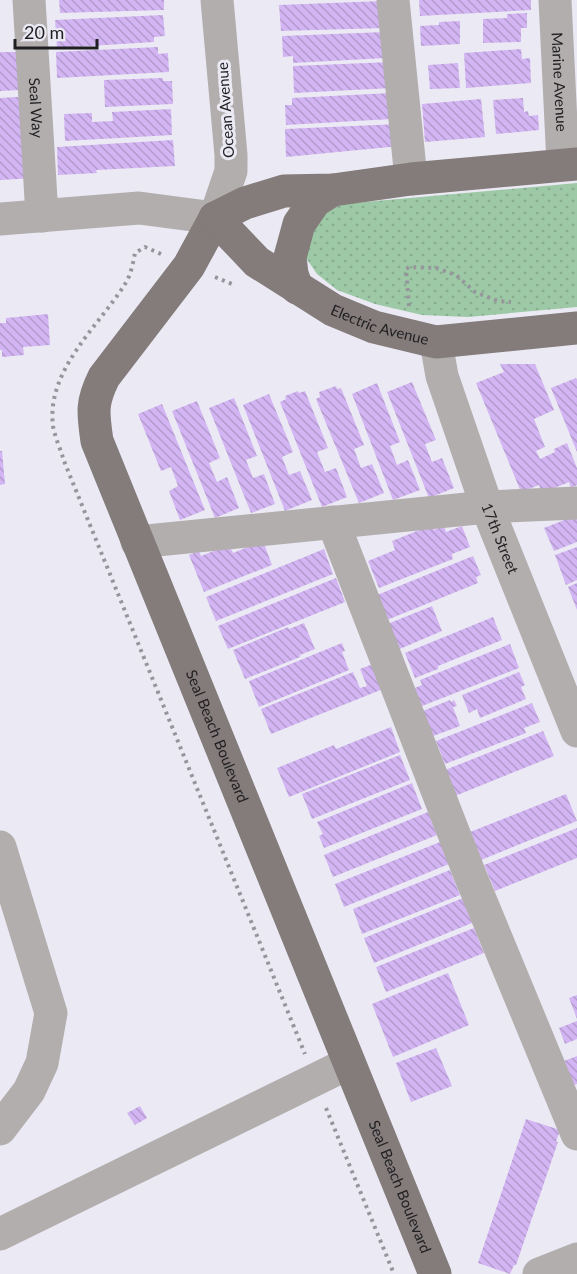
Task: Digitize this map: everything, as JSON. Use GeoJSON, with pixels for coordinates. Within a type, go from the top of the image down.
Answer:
{"type":"FeatureCollection","features":[{"type":"Feature","properties":{"kind":"main road"},"geometry":{"type":"LineString","coordinates":[[215,218],[245,203],[284,191],[333,190],[411,178],[570,164]]}},
{"type":"Feature","properties":{"kind":"main road"},"geometry":{"type":"LineString","coordinates":[[297,288],[290,257],[298,224],[315,201],[333,190]]}},
{"type":"Feature","properties":{"kind":"main road","name":"Electric Avenue"},"geometry":{"type":"LineString","coordinates":[[215,218],[257,262],[333,310],[374,327],[423,339],[577,328]]}},
{"type":"Feature","properties":{"kind":"main road","name":"Seal Beach Boulevard"},"geometry":{"type":"LineString","coordinates":[[215,218],[189,266],[104,377],[97,391],[92,411],[97,441],[435,1274]]}},
{"type":"Feature","properties":{"kind":"street","name":"Seal Way"},"geometry":{"type":"LineString","coordinates":[[28,0],[42,216]]}},
{"type":"Feature","properties":{"kind":"street","name":"Ocean Avenue"},"geometry":{"type":"LineString","coordinates":[[215,218],[231,171],[217,0]]}},
{"type":"Feature","properties":{"kind":"street"},"geometry":{"type":"LineString","coordinates":[[393,0],[411,178]]}},
{"type":"Feature","properties":{"kind":"street","name":"Marine Avenue"},"geometry":{"type":"LineString","coordinates":[[555,0],[570,164]]}},
{"type":"Feature","properties":{"kind":"street"},"geometry":{"type":"LineString","coordinates":[[0,219],[139,208],[215,218]]}},
{"type":"Feature","properties":{"kind":"street","name":"17th Street"},"geometry":{"type":"LineString","coordinates":[[423,339],[442,376],[487,507],[577,731]]}},
{"type":"Feature","properties":{"kind":"street"},"geometry":{"type":"LineString","coordinates":[[137,542],[487,507],[577,503]]}},
{"type":"Feature","properties":{"kind":"street"},"geometry":{"type":"LineString","coordinates":[[333,522],[470,875],[577,1134]]}},
{"type":"Feature","properties":{"kind":"street"},"geometry":{"type":"LineString","coordinates":[[0,847],[51,1013],[42,1063],[29,1090],[0,1128]]}},
{"type":"Feature","properties":{"kind":"street"},"geometry":{"type":"LineString","coordinates":[[0,1234],[349,1063]]}},
{"type":"Feature","properties":{"kind":"street"},"geometry":{"type":"LineString","coordinates":[[539,1274],[577,1259]]}},
{"type":"Feature","properties":{"kind":"path"},"geometry":{"type":"LineString","coordinates":[[126,282],[135,253],[145,247]]}},
{"type":"Feature","properties":{"kind":"path"},"geometry":{"type":"LineString","coordinates":[[423,339],[406,269],[409,267],[436,268],[456,275],[475,292],[498,301],[516,303]]}},
{"type":"Feature","properties":{"kind":"green space"},"geometry":{"type":"Polygon","coordinates":[[[577,183],[577,307],[468,317],[422,315],[375,304],[337,290],[317,274],[306,258],[308,235],[320,216],[342,204],[577,183]]]}},
{"type":"Feature","properties":{"kind":"building"},"geometry":{"type":"Polygon","coordinates":[[[59,0],[164,0],[164,10],[60,13],[59,0]]]}},
{"type":"Feature","properties":{"kind":"building"},"geometry":{"type":"Polygon","coordinates":[[[419,0],[531,0],[531,10],[420,16],[419,0]]]}},
{"type":"Feature","properties":{"kind":"building"},"geometry":{"type":"Polygon","coordinates":[[[383,1],[385,28],[281,31],[279,5],[383,1]]]}},
{"type":"Feature","properties":{"kind":"building"},"geometry":{"type":"Polygon","coordinates":[[[527,13],[527,28],[521,28],[521,42],[483,43],[483,19],[507,18],[507,14],[527,13]]]}},
{"type":"Feature","properties":{"kind":"building"},"geometry":{"type":"Polygon","coordinates":[[[163,15],[165,36],[154,37],[154,42],[57,48],[55,20],[163,15]]]}},
{"type":"Feature","properties":{"kind":"building"},"geometry":{"type":"Polygon","coordinates":[[[460,21],[460,44],[421,46],[420,26],[460,21]]]}},
{"type":"Feature","properties":{"kind":"building"},"geometry":{"type":"Polygon","coordinates":[[[385,32],[386,58],[293,63],[293,56],[283,57],[282,36],[385,32]]]}},
{"type":"Feature","properties":{"kind":"building"},"geometry":{"type":"Polygon","coordinates":[[[158,47],[158,54],[168,53],[169,72],[57,78],[56,52],[158,47]]]}},
{"type":"Feature","properties":{"kind":"building"},"geometry":{"type":"Polygon","coordinates":[[[521,49],[522,59],[530,58],[531,83],[466,88],[464,53],[521,49]]]}},
{"type":"Feature","properties":{"kind":"building"},"geometry":{"type":"Polygon","coordinates":[[[0,52],[19,52],[20,90],[0,91],[0,52]]]}},
{"type":"Feature","properties":{"kind":"building"},"geometry":{"type":"Polygon","coordinates":[[[392,62],[393,88],[294,93],[293,66],[392,62]]]}},
{"type":"Feature","properties":{"kind":"building"},"geometry":{"type":"Polygon","coordinates":[[[458,63],[460,88],[430,89],[428,65],[458,63]]]}},
{"type":"Feature","properties":{"kind":"building"},"geometry":{"type":"Polygon","coordinates":[[[163,78],[163,81],[172,81],[173,104],[105,107],[104,80],[163,78]]]}},
{"type":"Feature","properties":{"kind":"building"},"geometry":{"type":"Polygon","coordinates":[[[391,93],[392,119],[286,125],[285,105],[292,105],[292,98],[391,93]]]}},
{"type":"Feature","properties":{"kind":"building"},"geometry":{"type":"Polygon","coordinates":[[[32,96],[36,178],[0,180],[0,98],[32,96]]]}},
{"type":"Feature","properties":{"kind":"building"},"geometry":{"type":"Polygon","coordinates":[[[523,98],[524,112],[528,111],[529,116],[538,115],[539,130],[496,134],[493,100],[523,98]]]}},
{"type":"Feature","properties":{"kind":"building"},"geometry":{"type":"Polygon","coordinates":[[[481,99],[485,137],[425,142],[422,104],[481,99]]]}},
{"type":"Feature","properties":{"kind":"building"},"geometry":{"type":"Polygon","coordinates":[[[171,109],[172,135],[65,141],[64,114],[92,113],[92,122],[113,121],[112,112],[171,109]]]}},
{"type":"Feature","properties":{"kind":"building"},"geometry":{"type":"Polygon","coordinates":[[[399,124],[400,146],[286,157],[285,129],[399,124]]]}},
{"type":"Feature","properties":{"kind":"building"},"geometry":{"type":"Polygon","coordinates":[[[173,140],[175,166],[96,170],[97,173],[58,175],[57,147],[173,140]]]}},
{"type":"Feature","properties":{"kind":"building"},"geometry":{"type":"Polygon","coordinates":[[[48,314],[50,345],[23,347],[24,355],[2,357],[0,323],[6,323],[6,318],[48,314]]]}},
{"type":"Feature","properties":{"kind":"building"},"geometry":{"type":"Polygon","coordinates":[[[500,364],[535,364],[554,410],[534,419],[545,447],[536,451],[540,459],[567,443],[577,468],[577,485],[571,488],[569,482],[542,493],[539,485],[521,492],[476,383],[504,372],[500,364]]]}},
{"type":"Feature","properties":{"kind":"building"},"geometry":{"type":"Polygon","coordinates":[[[576,378],[577,380],[577,452],[551,388],[576,378]]]}},
{"type":"Feature","properties":{"kind":"building"},"geometry":{"type":"Polygon","coordinates":[[[412,382],[436,440],[425,444],[432,462],[442,458],[454,488],[429,498],[387,392],[412,382]]]}},
{"type":"Feature","properties":{"kind":"building"},"geometry":{"type":"Polygon","coordinates":[[[377,383],[400,442],[390,446],[397,465],[408,460],[420,490],[393,500],[352,394],[377,383]]]}},
{"type":"Feature","properties":{"kind":"building"},"geometry":{"type":"Polygon","coordinates":[[[336,386],[337,389],[341,388],[364,445],[354,449],[361,468],[372,464],[384,493],[359,503],[316,399],[320,397],[319,392],[336,386]]]}},
{"type":"Feature","properties":{"kind":"building"},"geometry":{"type":"Polygon","coordinates":[[[298,391],[299,393],[305,391],[328,448],[317,452],[325,472],[336,468],[347,497],[322,507],[280,402],[286,399],[285,396],[298,391]]]}},
{"type":"Feature","properties":{"kind":"building"},"geometry":{"type":"Polygon","coordinates":[[[269,394],[293,452],[282,457],[289,475],[300,471],[312,500],[285,511],[243,405],[269,394]]]}},
{"type":"Feature","properties":{"kind":"building"},"geometry":{"type":"Polygon","coordinates":[[[234,398],[257,456],[246,460],[253,478],[264,474],[275,504],[251,513],[209,408],[234,398]]]}},
{"type":"Feature","properties":{"kind":"building"},"geometry":{"type":"Polygon","coordinates":[[[197,401],[220,458],[209,463],[217,482],[227,477],[239,508],[215,518],[172,411],[197,401]]]}},
{"type":"Feature","properties":{"kind":"building"},"geometry":{"type":"Polygon","coordinates":[[[162,404],[205,510],[180,520],[169,491],[178,486],[171,467],[161,471],[138,414],[162,404]]]}},
{"type":"Feature","properties":{"kind":"building"},"geometry":{"type":"Polygon","coordinates":[[[0,451],[2,451],[5,484],[0,485],[0,451]]]}},
{"type":"Feature","properties":{"kind":"building"},"geometry":{"type":"Polygon","coordinates":[[[577,515],[577,542],[554,551],[544,528],[577,515]]]}},
{"type":"Feature","properties":{"kind":"building"},"geometry":{"type":"Polygon","coordinates":[[[432,525],[434,530],[444,526],[446,532],[462,526],[470,547],[452,554],[453,559],[379,588],[368,561],[395,550],[392,541],[432,525]]]}},
{"type":"Feature","properties":{"kind":"building"},"geometry":{"type":"Polygon","coordinates":[[[263,541],[272,565],[204,592],[189,555],[199,551],[201,556],[229,545],[233,553],[263,541]]]}},
{"type":"Feature","properties":{"kind":"building"},"geometry":{"type":"Polygon","coordinates":[[[577,547],[577,580],[566,585],[555,555],[577,547]]]}},
{"type":"Feature","properties":{"kind":"building"},"geometry":{"type":"Polygon","coordinates":[[[324,549],[333,574],[216,621],[206,597],[324,549]]]}},
{"type":"Feature","properties":{"kind":"building"},"geometry":{"type":"Polygon","coordinates":[[[473,556],[481,575],[476,577],[478,583],[387,620],[377,595],[473,556]]]}},
{"type":"Feature","properties":{"kind":"building"},"geometry":{"type":"Polygon","coordinates":[[[336,578],[345,602],[228,649],[218,626],[336,578]]]}},
{"type":"Feature","properties":{"kind":"building"},"geometry":{"type":"Polygon","coordinates":[[[577,583],[577,610],[568,587],[577,583]]]}},
{"type":"Feature","properties":{"kind":"building"},"geometry":{"type":"Polygon","coordinates":[[[432,606],[442,631],[395,651],[385,625],[432,606]]]}},
{"type":"Feature","properties":{"kind":"building"},"geometry":{"type":"Polygon","coordinates":[[[493,617],[502,640],[415,678],[405,653],[493,617]]]}},
{"type":"Feature","properties":{"kind":"building"},"geometry":{"type":"Polygon","coordinates":[[[304,623],[315,649],[245,679],[233,650],[288,627],[289,629],[304,623]]]}},
{"type":"Feature","properties":{"kind":"building"},"geometry":{"type":"Polygon","coordinates":[[[342,643],[345,651],[342,652],[349,670],[259,707],[249,681],[342,643]]]}},
{"type":"Feature","properties":{"kind":"building"},"geometry":{"type":"Polygon","coordinates":[[[510,644],[519,668],[417,708],[410,690],[422,685],[420,680],[510,644]]]}},
{"type":"Feature","properties":{"kind":"building"},"geometry":{"type":"Polygon","coordinates":[[[378,662],[388,687],[271,734],[261,709],[353,672],[360,688],[367,686],[360,669],[378,662]]]}},
{"type":"Feature","properties":{"kind":"building"},"geometry":{"type":"Polygon","coordinates":[[[519,672],[525,685],[521,687],[526,699],[480,718],[477,709],[469,713],[462,695],[519,672]]]}},
{"type":"Feature","properties":{"kind":"building"},"geometry":{"type":"Polygon","coordinates":[[[450,700],[451,702],[454,700],[457,706],[453,707],[460,726],[428,738],[418,713],[450,700]]]}},
{"type":"Feature","properties":{"kind":"building"},"geometry":{"type":"Polygon","coordinates":[[[532,703],[540,722],[524,728],[526,733],[445,764],[436,741],[532,703]]]}},
{"type":"Feature","properties":{"kind":"building"},"geometry":{"type":"Polygon","coordinates":[[[391,727],[400,752],[289,797],[277,768],[334,745],[336,749],[391,727]]]}},
{"type":"Feature","properties":{"kind":"building"},"geometry":{"type":"Polygon","coordinates":[[[543,731],[554,756],[455,796],[445,770],[543,731]]]}},
{"type":"Feature","properties":{"kind":"building"},"geometry":{"type":"Polygon","coordinates":[[[400,755],[410,780],[312,819],[302,794],[400,755]]]}},
{"type":"Feature","properties":{"kind":"building"},"geometry":{"type":"Polygon","coordinates":[[[412,783],[422,809],[324,848],[319,836],[323,834],[317,822],[412,783]]]}},
{"type":"Feature","properties":{"kind":"building"},"geometry":{"type":"Polygon","coordinates":[[[566,794],[577,821],[481,860],[470,832],[566,794]]]}},
{"type":"Feature","properties":{"kind":"building"},"geometry":{"type":"Polygon","coordinates":[[[428,812],[437,835],[333,877],[324,855],[428,812]]]}},
{"type":"Feature","properties":{"kind":"building"},"geometry":{"type":"Polygon","coordinates":[[[577,828],[577,858],[495,891],[484,865],[577,828]]]}},
{"type":"Feature","properties":{"kind":"building"},"geometry":{"type":"Polygon","coordinates":[[[440,842],[449,864],[344,907],[335,884],[440,842]]]}},
{"type":"Feature","properties":{"kind":"building"},"geometry":{"type":"Polygon","coordinates":[[[450,870],[460,895],[362,934],[353,909],[450,870]]]}},
{"type":"Feature","properties":{"kind":"building"},"geometry":{"type":"Polygon","coordinates":[[[463,898],[472,923],[374,963],[364,938],[463,898]]]}},
{"type":"Feature","properties":{"kind":"building"},"geometry":{"type":"Polygon","coordinates":[[[474,928],[484,953],[386,992],[376,967],[474,928]]]}},
{"type":"Feature","properties":{"kind":"building"},"geometry":{"type":"Polygon","coordinates":[[[448,973],[469,1025],[393,1057],[372,1004],[448,973]]]}},
{"type":"Feature","properties":{"kind":"building"},"geometry":{"type":"Polygon","coordinates":[[[577,995],[577,1019],[569,998],[577,995]]]}},
{"type":"Feature","properties":{"kind":"building"},"geometry":{"type":"Polygon","coordinates":[[[577,1021],[577,1039],[565,1044],[559,1028],[577,1021]]]}},
{"type":"Feature","properties":{"kind":"building"},"geometry":{"type":"Polygon","coordinates":[[[436,1048],[452,1086],[411,1102],[396,1063],[436,1048]]]}},
{"type":"Feature","properties":{"kind":"building"},"geometry":{"type":"Polygon","coordinates":[[[577,1056],[577,1084],[574,1085],[564,1061],[577,1056]]]}},
{"type":"Feature","properties":{"kind":"building"},"geometry":{"type":"Polygon","coordinates":[[[140,1106],[147,1118],[135,1125],[127,1113],[140,1106]]]}},
{"type":"Feature","properties":{"kind":"building"},"geometry":{"type":"Polygon","coordinates":[[[526,1119],[560,1130],[556,1142],[558,1142],[516,1265],[510,1274],[478,1263],[526,1119]]]}}]}
